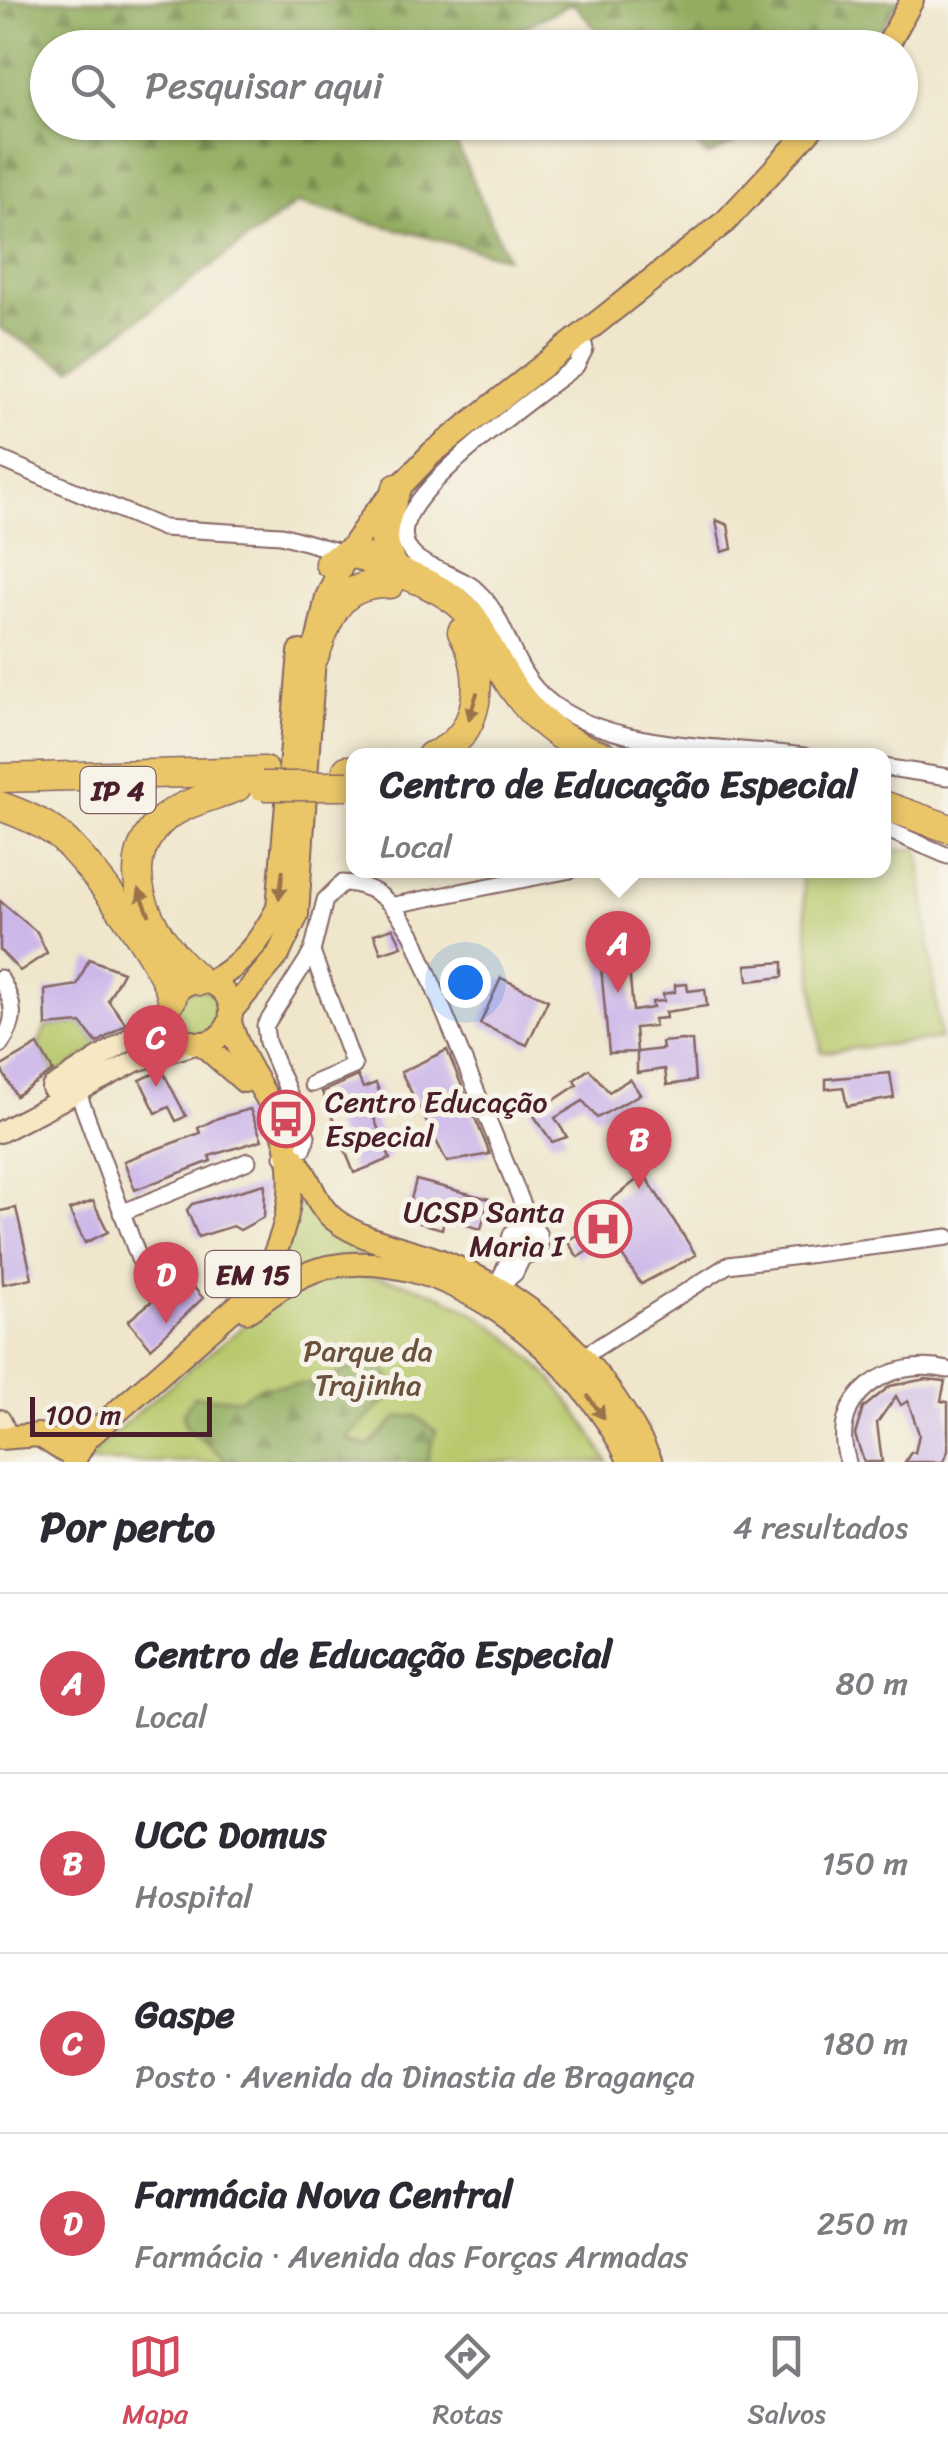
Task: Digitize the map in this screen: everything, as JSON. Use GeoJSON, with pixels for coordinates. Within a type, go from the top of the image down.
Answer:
{"type":"FeatureCollection","features":[{"type":"Feature","properties":{"kind":"highway"},"geometry":{"type":"LineString","coordinates":[[397,488],[382,519],[380,534],[392,578],[452,616],[474,651],[478,692],[467,727],[447,748]]}},
{"type":"Feature","properties":{"kind":"highway"},"geometry":{"type":"LineString","coordinates":[[340,549],[352,566],[461,605],[478,625],[513,691],[534,718],[584,748]]}},
{"type":"Feature","properties":{"kind":"highway"},"geometry":{"type":"LineString","coordinates":[[314,657],[342,598],[356,588],[392,578]]}},
{"type":"Feature","properties":{"kind":"highway","name":"IP 4"},"geometry":{"type":"LineString","coordinates":[[0,778],[254,781]]}},
{"type":"Feature","properties":{"kind":"highway","name":"IP 4"},"geometry":{"type":"LineString","coordinates":[[0,792],[346,778]]}},
{"type":"Feature","properties":{"kind":"highway"},"geometry":{"type":"LineString","coordinates":[[205,982],[162,940],[138,885],[139,862],[147,837],[162,820],[180,808],[254,781]]}},
{"type":"Feature","properties":{"kind":"highway"},"geometry":{"type":"LineString","coordinates":[[891,795],[948,813]]}},
{"type":"Feature","properties":{"kind":"highway"},"geometry":{"type":"LineString","coordinates":[[0,806],[26,815],[58,834],[83,860],[166,974],[170,1003]]}},
{"type":"Feature","properties":{"kind":"highway"},"geometry":{"type":"LineString","coordinates":[[891,809],[948,828]]}},
{"type":"Feature","properties":{"kind":"main road"},"geometry":{"type":"LineString","coordinates":[[896,30],[912,0]]}},
{"type":"Feature","properties":{"kind":"main road"},"geometry":{"type":"LineString","coordinates":[[199,1044],[220,1038],[231,1016],[278,955],[298,915],[314,657],[340,549],[432,453],[726,221],[801,140]]}},
{"type":"Feature","properties":{"kind":"main road"},"geometry":{"type":"LineString","coordinates":[[170,1003],[183,986],[230,972],[260,941],[278,908],[302,642],[314,595],[340,549],[388,478],[511,380],[582,337]]}},
{"type":"Feature","properties":{"kind":"main road","name":"EM 15"},"geometry":{"type":"LineString","coordinates":[[205,982],[225,992],[239,1052],[280,1124],[285,1204],[270,1257],[258,1288],[86,1439],[72,1462],[54,1441],[79,1431],[230,1302],[270,1257]]}},
{"type":"Feature","properties":{"kind":"main road","name":"EM 15"},"geometry":{"type":"LineString","coordinates":[[170,1003],[172,1026],[245,1082],[268,1118],[285,1156]]}},
{"type":"Feature","properties":{"kind":"main road"},"geometry":{"type":"LineString","coordinates":[[285,1156],[318,1202],[348,1228],[472,1274],[511,1266],[520,1303],[587,1358],[625,1414],[651,1462]]}},
{"type":"Feature","properties":{"kind":"main road"},"geometry":{"type":"LineString","coordinates":[[285,1204],[303,1198],[318,1202]]}},
{"type":"Feature","properties":{"kind":"main road"},"geometry":{"type":"LineString","coordinates":[[270,1257],[279,1271],[301,1277]]}},
{"type":"Feature","properties":{"kind":"main road"},"geometry":{"type":"LineString","coordinates":[[223,1322],[232,1322],[301,1277],[368,1262],[422,1274],[465,1292],[525,1331],[577,1382],[630,1462]]}},
{"type":"Feature","properties":{"kind":"main road"},"geometry":{"type":"LineString","coordinates":[[2,1431],[54,1441]]}},
{"type":"Feature","properties":{"kind":"street"},"geometry":{"type":"LineString","coordinates":[[582,337],[585,350],[576,366],[482,440],[414,507],[404,532],[406,544],[414,557],[454,575],[483,596],[532,686],[579,723],[638,738],[730,748]]}},
{"type":"Feature","properties":{"kind":"street"},"geometry":{"type":"LineString","coordinates":[[0,459],[163,528],[281,536],[340,549]]}},
{"type":"Feature","properties":{"kind":"street"},"geometry":{"type":"LineString","coordinates":[[891,768],[948,777]]}},
{"type":"Feature","properties":{"kind":"street"},"geometry":{"type":"LineString","coordinates":[[891,831],[948,856]]}},
{"type":"Feature","properties":{"kind":"street"},"geometry":{"type":"LineString","coordinates":[[394,906],[532,878]]}},
{"type":"Feature","properties":{"kind":"street"},"geometry":{"type":"LineString","coordinates":[[285,1156],[304,1148],[307,1136],[264,1032],[269,1014],[312,952],[326,900],[342,883],[377,890],[394,906],[412,934],[523,1208],[524,1228]]}},
{"type":"Feature","properties":{"kind":"street"},"geometry":{"type":"LineString","coordinates":[[312,952],[354,1066],[312,1084]]}},
{"type":"Feature","properties":{"kind":"street"},"geometry":{"type":"LineString","coordinates":[[0,978],[12,999],[14,1019],[0,1046]]}},
{"type":"Feature","properties":{"kind":"street"},"geometry":{"type":"LineString","coordinates":[[293,979],[323,982]]}},
{"type":"Feature","properties":{"kind":"street"},"geometry":{"type":"LineString","coordinates":[[0,1117],[70,1079],[145,1027],[170,1003]]}},
{"type":"Feature","properties":{"kind":"street"},"geometry":{"type":"LineString","coordinates":[[107,1076],[109,1063],[136,1043],[145,1027]]}},
{"type":"Feature","properties":{"kind":"street"},"geometry":{"type":"LineString","coordinates":[[0,1132],[136,1061],[199,1044]]}},
{"type":"Feature","properties":{"kind":"street"},"geometry":{"type":"LineString","coordinates":[[77,1090],[140,1260]]}},
{"type":"Feature","properties":{"kind":"street"},"geometry":{"type":"LineString","coordinates":[[121,1213],[248,1161]]}},
{"type":"Feature","properties":{"kind":"street"},"geometry":{"type":"LineString","coordinates":[[524,1228],[511,1236],[511,1266],[504,1303],[521,1317],[525,1331],[540,1332],[570,1360],[587,1358],[728,1265],[948,1238]]}},
{"type":"Feature","properties":{"kind":"street"},"geometry":{"type":"LineString","coordinates":[[368,1262],[394,1258],[440,1272],[478,1290],[538,1247],[538,1235],[524,1228]]}},
{"type":"Feature","properties":{"kind":"street"},"geometry":{"type":"LineString","coordinates":[[848,1462],[845,1426],[861,1390],[875,1378],[903,1367],[948,1370]]}},
{"type":"Feature","properties":{"kind":"green space"},"geometry":{"type":"Polygon","coordinates":[[[0,0],[900,0],[880,30],[597,30],[573,3],[517,30],[30,30],[30,140],[455,140],[507,258],[297,203],[71,369],[0,328],[0,0]]]}},
{"type":"Feature","properties":{"kind":"green space"},"geometry":{"type":"Polygon","coordinates":[[[693,140],[740,140],[707,156],[693,140]]]}},
{"type":"Feature","properties":{"kind":"green space"},"geometry":{"type":"Polygon","coordinates":[[[919,848],[940,1039],[821,1052],[802,878],[891,878],[891,851],[919,848]]]}},
{"type":"Feature","properties":{"kind":"green space"},"geometry":{"type":"Polygon","coordinates":[[[199,989],[216,996],[223,1013],[216,1030],[199,1037],[182,1030],[175,1013],[182,996],[199,989]]]}},
{"type":"Feature","properties":{"kind":"green space"},"geometry":{"type":"Polygon","coordinates":[[[81,1023],[99,1046],[55,1076],[38,1045],[46,1026],[81,1023]]]}},
{"type":"Feature","properties":{"kind":"green space"},"geometry":{"type":"Polygon","coordinates":[[[300,1203],[392,1253],[343,1257],[291,1273],[281,1263],[300,1203]]]}},
{"type":"Feature","properties":{"kind":"green space","name":"Parque da Trajinha"},"geometry":{"type":"Polygon","coordinates":[[[356,1276],[398,1282],[437,1294],[506,1335],[563,1393],[608,1462],[88,1462],[146,1405],[266,1309],[309,1286],[356,1276]]]}},
{"type":"Feature","properties":{"kind":"green space"},"geometry":{"type":"Polygon","coordinates":[[[366,1361],[387,1371],[391,1395],[346,1439],[369,1446],[398,1417],[416,1416],[436,1431],[427,1462],[229,1462],[185,1426],[183,1413],[194,1396],[239,1399],[261,1387],[318,1383],[366,1361]]]}},
{"type":"Feature","properties":{"kind":"building"},"geometry":{"type":"Polygon","coordinates":[[[716,520],[728,525],[732,549],[722,552],[716,520]]]}},
{"type":"Feature","properties":{"kind":"building"},"geometry":{"type":"Polygon","coordinates":[[[0,901],[37,932],[47,953],[20,971],[0,950],[0,901]]]}},
{"type":"Feature","properties":{"kind":"building"},"geometry":{"type":"Polygon","coordinates":[[[393,928],[402,946],[381,953],[374,934],[393,928]]]}},
{"type":"Feature","properties":{"kind":"building"},"geometry":{"type":"Polygon","coordinates":[[[626,934],[633,1011],[653,1008],[652,1002],[664,1001],[663,994],[675,992],[675,985],[687,984],[688,991],[705,989],[707,1006],[665,1012],[666,1018],[654,1019],[655,1026],[635,1028],[637,1052],[609,1053],[598,935],[626,934]]]}},
{"type":"Feature","properties":{"kind":"building"},"geometry":{"type":"Polygon","coordinates":[[[89,959],[123,972],[108,1000],[126,1024],[97,1043],[81,1023],[46,1026],[45,990],[77,985],[89,959]]]}},
{"type":"Feature","properties":{"kind":"building"},"geometry":{"type":"Polygon","coordinates":[[[783,962],[783,977],[748,981],[746,965],[783,962]]]}},
{"type":"Feature","properties":{"kind":"building"},"geometry":{"type":"Polygon","coordinates":[[[501,978],[548,1000],[527,1045],[480,1024],[501,978]]]}},
{"type":"Feature","properties":{"kind":"building"},"geometry":{"type":"Polygon","coordinates":[[[692,1041],[695,1081],[667,1085],[665,1069],[637,1073],[637,1052],[663,1049],[662,1042],[692,1041]]]}},
{"type":"Feature","properties":{"kind":"building"},"geometry":{"type":"Polygon","coordinates":[[[38,1045],[53,1071],[16,1096],[0,1067],[38,1045]]]}},
{"type":"Feature","properties":{"kind":"building"},"geometry":{"type":"Polygon","coordinates":[[[447,1050],[490,1154],[447,1162],[401,1072],[447,1050]]]}},
{"type":"Feature","properties":{"kind":"building"},"geometry":{"type":"Polygon","coordinates":[[[589,1069],[609,1092],[630,1079],[640,1094],[597,1118],[583,1101],[555,1118],[567,1137],[552,1142],[526,1104],[540,1094],[547,1105],[577,1085],[574,1080],[589,1069]]]}},
{"type":"Feature","properties":{"kind":"building"},"geometry":{"type":"Polygon","coordinates":[[[162,1070],[186,1116],[176,1121],[169,1107],[156,1113],[140,1080],[162,1070]]]}},
{"type":"Feature","properties":{"kind":"building"},"geometry":{"type":"Polygon","coordinates":[[[890,1073],[894,1098],[847,1106],[843,1087],[826,1089],[826,1079],[890,1073]]]}},
{"type":"Feature","properties":{"kind":"building"},"geometry":{"type":"Polygon","coordinates":[[[358,1076],[363,1088],[376,1083],[385,1108],[372,1113],[390,1159],[354,1173],[322,1092],[358,1076]]]}},
{"type":"Feature","properties":{"kind":"building"},"geometry":{"type":"Polygon","coordinates":[[[250,1109],[262,1140],[209,1156],[211,1161],[135,1190],[124,1161],[200,1133],[198,1128],[218,1118],[250,1109]]]}},
{"type":"Feature","properties":{"kind":"building"},"geometry":{"type":"Polygon","coordinates":[[[644,1174],[696,1255],[641,1284],[610,1237],[578,1257],[567,1241],[600,1220],[595,1213],[644,1174]]]}},
{"type":"Feature","properties":{"kind":"building"},"geometry":{"type":"Polygon","coordinates":[[[416,1180],[489,1199],[481,1229],[444,1219],[442,1229],[406,1219],[416,1180]]]}},
{"type":"Feature","properties":{"kind":"building"},"geometry":{"type":"Polygon","coordinates":[[[265,1184],[264,1217],[240,1230],[233,1226],[198,1237],[187,1210],[192,1204],[265,1184]]]}},
{"type":"Feature","properties":{"kind":"building"},"geometry":{"type":"Polygon","coordinates":[[[93,1201],[108,1232],[85,1243],[69,1210],[93,1201]]]}},
{"type":"Feature","properties":{"kind":"building"},"geometry":{"type":"Polygon","coordinates":[[[16,1208],[32,1278],[3,1284],[0,1211],[16,1208]]]}},
{"type":"Feature","properties":{"kind":"building"},"geometry":{"type":"Polygon","coordinates":[[[183,1275],[203,1298],[151,1348],[128,1321],[183,1275]]]}},
{"type":"Feature","properties":{"kind":"building"},"geometry":{"type":"Polygon","coordinates":[[[926,1379],[945,1381],[941,1401],[948,1402],[948,1451],[943,1462],[905,1462],[911,1452],[915,1453],[919,1434],[908,1401],[901,1405],[896,1396],[877,1423],[882,1462],[864,1462],[855,1435],[863,1408],[890,1386],[926,1379]]]}},
{"type":"Feature","properties":{"kind":"place","name":"Centro de Educação Especial"},"geometry":{"type":"Point","coordinates":[618,993]}},
{"type":"Feature","properties":{"kind":"place","name":"Gaspe"},"geometry":{"type":"Point","coordinates":[156,1087]}},
{"type":"Feature","properties":{"kind":"place","name":"Centro Educação Especial"},"geometry":{"type":"Point","coordinates":[286,1119]}},
{"type":"Feature","properties":{"kind":"place","name":"UCC Domus"},"geometry":{"type":"Point","coordinates":[639,1189]}},
{"type":"Feature","properties":{"kind":"place","name":"UCSP Santa Maria I"},"geometry":{"type":"Point","coordinates":[603,1229]}},
{"type":"Feature","properties":{"kind":"place","name":"Farmácia Nova Central"},"geometry":{"type":"Point","coordinates":[166,1324]}}]}
